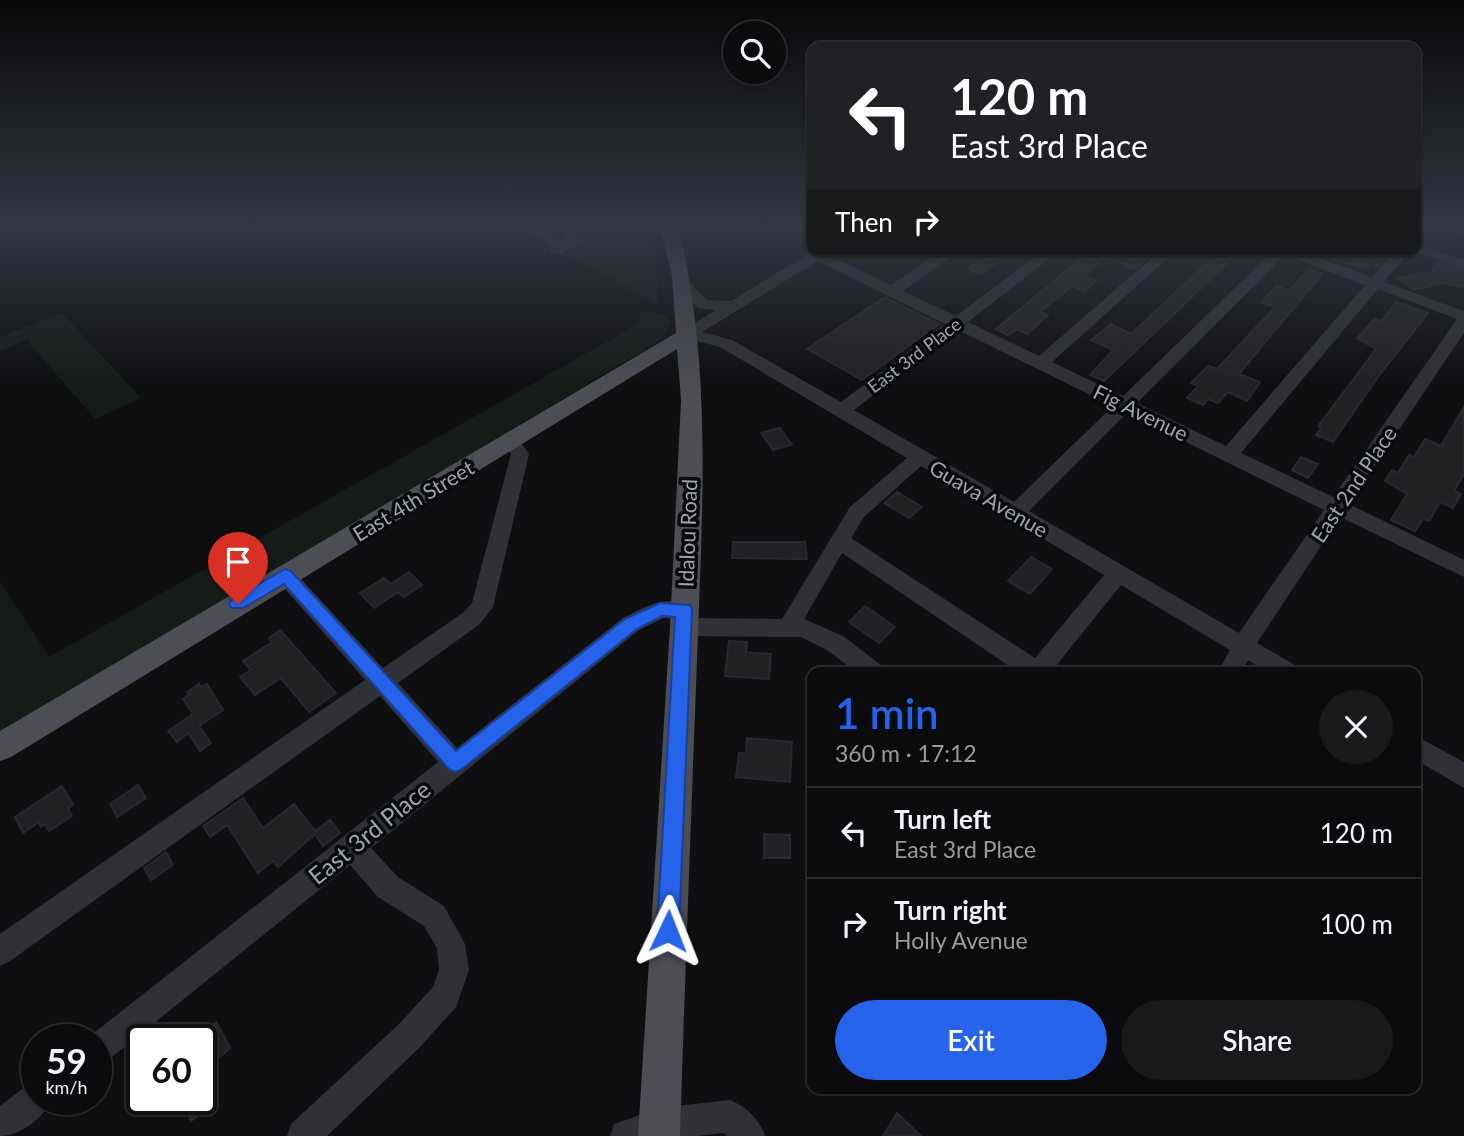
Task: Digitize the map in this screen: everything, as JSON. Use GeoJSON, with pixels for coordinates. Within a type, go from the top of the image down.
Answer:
{"type":"FeatureCollection","features":[{"type":"Feature","properties":{"kind":"main road","name":"Idalou Road"},"geometry":{"type":"LineString","coordinates":[[659,1130],[684,619],[691,381],[681,278]]}},
{"type":"Feature","properties":{"kind":"main road","name":"East 4th Street"},"geometry":{"type":"LineString","coordinates":[[0,747],[688,334]]}},
{"type":"Feature","properties":{"kind":"main road"},"geometry":{"type":"LineString","coordinates":[[638,365],[659,360],[673,362],[691,381]]}},
{"type":"Feature","properties":{"kind":"street","name":"East 4th Street"},"geometry":{"type":"LineString","coordinates":[[688,334],[780,278]]}},
{"type":"Feature","properties":{"kind":"street","name":"Fig Avenue"},"geometry":{"type":"LineString","coordinates":[[868,278],[1464,569]]}},
{"type":"Feature","properties":{"kind":"street"},"geometry":{"type":"LineString","coordinates":[[892,291],[911,278]]}},
{"type":"Feature","properties":{"kind":"street","name":"East 3rd Place"},"geometry":{"type":"LineString","coordinates":[[842,410],[1014,278]]}},
{"type":"Feature","properties":{"kind":"street"},"geometry":{"type":"LineString","coordinates":[[1041,363],[1138,278]]}},
{"type":"Feature","properties":{"kind":"street"},"geometry":{"type":"LineString","coordinates":[[1015,513],[1254,278]]}},
{"type":"Feature","properties":{"kind":"street"},"geometry":{"type":"LineString","coordinates":[[1360,278],[1464,318]]}},
{"type":"Feature","properties":{"kind":"street"},"geometry":{"type":"LineString","coordinates":[[1229,455],[1378,278]]}},
{"type":"Feature","properties":{"kind":"street"},"geometry":{"type":"LineString","coordinates":[[682,283],[704,305],[735,306]]}},
{"type":"Feature","properties":{"kind":"street","name":"East 2nd Place"},"geometry":{"type":"LineString","coordinates":[[1232,667],[1242,646],[1338,508],[1464,318]]}},
{"type":"Feature","properties":{"kind":"street","name":"Guava Avenue"},"geometry":{"type":"LineString","coordinates":[[688,334],[726,343],[1278,667]]}},
{"type":"Feature","properties":{"kind":"street"},"geometry":{"type":"LineString","coordinates":[[0,951],[472,618],[482,607],[520,454],[512,442]]}},
{"type":"Feature","properties":{"kind":"street"},"geometry":{"type":"LineString","coordinates":[[790,627],[795,613],[857,512],[920,457]]}},
{"type":"Feature","properties":{"kind":"street"},"geometry":{"type":"LineString","coordinates":[[840,541],[1029,667]]}},
{"type":"Feature","properties":{"kind":"street"},"geometry":{"type":"LineString","coordinates":[[1041,667],[1118,573]]}},
{"type":"Feature","properties":{"kind":"street"},"geometry":{"type":"LineString","coordinates":[[285,575],[455,763]]}},
{"type":"Feature","properties":{"kind":"street","name":"East 3rd Place"},"geometry":{"type":"LineString","coordinates":[[112,1037],[631,624],[660,609],[684,619],[803,628],[826,638],[866,667]]}},
{"type":"Feature","properties":{"kind":"street"},"geometry":{"type":"LineString","coordinates":[[1421,750],[1464,776]]}},
{"type":"Feature","properties":{"kind":"street"},"geometry":{"type":"LineString","coordinates":[[303,1136],[410,1035],[445,996],[454,970],[452,944],[433,916],[388,887],[351,846]]}},
{"type":"Feature","properties":{"kind":"street"},"geometry":{"type":"LineString","coordinates":[[0,1127],[21,1110]]}},
{"type":"Feature","properties":{"kind":"street"},"geometry":{"type":"LineString","coordinates":[[626,1136],[730,1116],[749,1136]]}},
{"type":"Feature","properties":{"kind":"shaded area"},"geometry":{"type":"Polygon","coordinates":[[[610,278],[657,278],[657,304],[610,278]]]}},
{"type":"Feature","properties":{"kind":"shaded area"},"geometry":{"type":"Polygon","coordinates":[[[640,312],[667,314],[669,325],[659,341],[0,736],[0,582],[49,657],[631,328],[639,319],[640,312]]]}},
{"type":"Feature","properties":{"kind":"shaded area"},"geometry":{"type":"Polygon","coordinates":[[[62,313],[141,398],[95,419],[27,340],[0,351],[0,337],[62,313]]]}},
{"type":"Feature","properties":{"kind":"building"},"geometry":{"type":"Polygon","coordinates":[[[1057,278],[1096,280],[1085,291],[1072,286],[1040,312],[1048,315],[1027,334],[1017,329],[1008,335],[996,329],[1057,278]]]}},
{"type":"Feature","properties":{"kind":"building"},"geometry":{"type":"Polygon","coordinates":[[[1191,278],[1212,278],[1104,381],[1090,375],[1113,350],[1091,340],[1111,324],[1131,334],[1191,278]]]}},
{"type":"Feature","properties":{"kind":"building"},"geometry":{"type":"Polygon","coordinates":[[[1301,278],[1319,278],[1239,374],[1260,382],[1247,401],[1228,392],[1218,403],[1208,399],[1203,405],[1187,398],[1198,386],[1191,383],[1208,366],[1217,369],[1275,307],[1261,302],[1277,286],[1289,291],[1301,278]]]}},
{"type":"Feature","properties":{"kind":"building"},"geometry":{"type":"Polygon","coordinates":[[[1397,278],[1464,278],[1464,287],[1442,283],[1414,290],[1397,278]]]}},
{"type":"Feature","properties":{"kind":"building"},"geometry":{"type":"Polygon","coordinates":[[[885,297],[939,324],[862,380],[807,349],[885,297]]]}},
{"type":"Feature","properties":{"kind":"building"},"geometry":{"type":"Polygon","coordinates":[[[1396,302],[1428,313],[1378,377],[1333,442],[1316,435],[1321,428],[1318,426],[1376,349],[1357,338],[1375,319],[1381,321],[1396,302]]]}},
{"type":"Feature","properties":{"kind":"building"},"geometry":{"type":"Polygon","coordinates":[[[1464,407],[1464,474],[1454,491],[1461,494],[1453,508],[1440,502],[1429,521],[1423,519],[1415,531],[1391,520],[1407,494],[1385,481],[1392,470],[1398,473],[1409,455],[1414,457],[1425,439],[1441,446],[1464,407]]]}},
{"type":"Feature","properties":{"kind":"building"},"geometry":{"type":"Polygon","coordinates":[[[780,428],[792,445],[773,450],[761,433],[780,428]]]}},
{"type":"Feature","properties":{"kind":"building"},"geometry":{"type":"Polygon","coordinates":[[[1301,457],[1318,464],[1308,478],[1292,470],[1301,457]]]}},
{"type":"Feature","properties":{"kind":"building"},"geometry":{"type":"Polygon","coordinates":[[[897,492],[922,507],[909,518],[884,503],[897,492]]]}},
{"type":"Feature","properties":{"kind":"building"},"geometry":{"type":"Polygon","coordinates":[[[733,542],[805,542],[807,559],[732,558],[733,542]]]}},
{"type":"Feature","properties":{"kind":"building"},"geometry":{"type":"Polygon","coordinates":[[[1031,557],[1052,569],[1030,594],[1008,581],[1031,557]]]}},
{"type":"Feature","properties":{"kind":"building"},"geometry":{"type":"Polygon","coordinates":[[[409,572],[422,585],[404,597],[398,592],[374,608],[360,593],[384,578],[391,584],[409,572]]]}},
{"type":"Feature","properties":{"kind":"building"},"geometry":{"type":"Polygon","coordinates":[[[865,606],[895,627],[879,643],[849,622],[865,606]]]}},
{"type":"Feature","properties":{"kind":"building"},"geometry":{"type":"Polygon","coordinates":[[[280,630],[336,693],[309,712],[281,678],[255,695],[240,677],[251,670],[243,661],[272,642],[269,638],[280,630]]]}},
{"type":"Feature","properties":{"kind":"building"},"geometry":{"type":"Polygon","coordinates":[[[729,641],[747,642],[746,652],[771,654],[769,679],[725,676],[729,641]]]}},
{"type":"Feature","properties":{"kind":"building"},"geometry":{"type":"Polygon","coordinates":[[[199,684],[201,687],[207,684],[223,710],[199,726],[211,743],[200,751],[188,733],[177,742],[168,731],[193,714],[183,699],[189,695],[187,692],[199,684]]]}},
{"type":"Feature","properties":{"kind":"building"},"geometry":{"type":"Polygon","coordinates":[[[747,738],[792,742],[790,782],[736,777],[739,753],[746,754],[747,738]]]}},
{"type":"Feature","properties":{"kind":"building"},"geometry":{"type":"Polygon","coordinates":[[[138,785],[146,798],[117,817],[110,804],[138,785]]]}},
{"type":"Feature","properties":{"kind":"building"},"geometry":{"type":"Polygon","coordinates":[[[62,786],[73,805],[68,808],[72,816],[49,831],[45,824],[41,827],[39,822],[23,833],[15,817],[62,786]]]}},
{"type":"Feature","properties":{"kind":"building"},"geometry":{"type":"Polygon","coordinates":[[[243,798],[263,828],[294,804],[315,831],[330,820],[340,833],[323,846],[315,834],[278,867],[273,861],[258,873],[227,825],[210,837],[203,826],[243,798]]]}},
{"type":"Feature","properties":{"kind":"building"},"geometry":{"type":"Polygon","coordinates":[[[764,834],[790,835],[790,858],[764,858],[764,834]]]}},
{"type":"Feature","properties":{"kind":"building"},"geometry":{"type":"Polygon","coordinates":[[[166,852],[173,865],[151,880],[144,868],[166,852]]]}},
{"type":"Feature","properties":{"kind":"building"},"geometry":{"type":"Polygon","coordinates":[[[216,1022],[230,1048],[217,1059],[217,1024],[214,1024],[216,1022]]]}},
{"type":"Feature","properties":{"kind":"building"},"geometry":{"type":"Polygon","coordinates":[[[897,1113],[921,1136],[883,1136],[897,1113]]]}},
{"type":"Feature","properties":{"kind":"building"},"geometry":{"type":"Polygon","coordinates":[[[188,1115],[198,1115],[191,1121],[188,1115]]]}},
{"type":"Feature","properties":{"kind":"route"},"geometry":{"type":"LineString","coordinates":[[238,604],[285,575],[455,763],[631,624],[660,609],[684,610],[668,931]]}}]}
